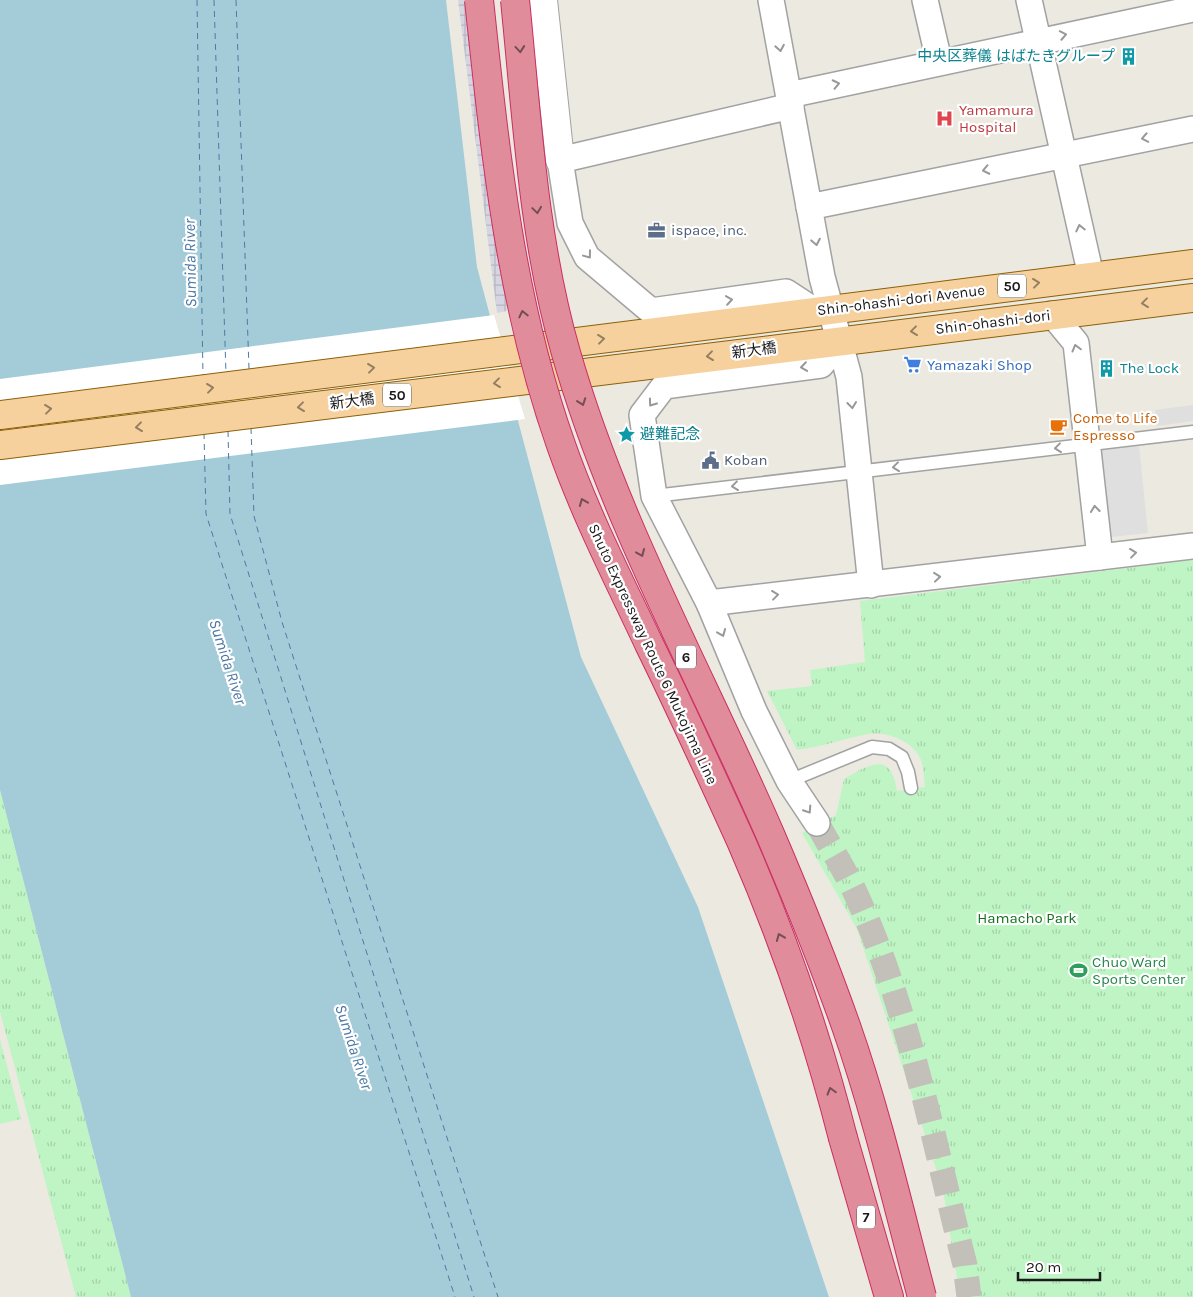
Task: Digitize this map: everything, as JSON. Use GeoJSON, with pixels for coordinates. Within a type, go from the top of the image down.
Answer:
{"type":"FeatureCollection","features":[{"type":"Feature","properties":{"kind":"highway","name":"Shuto Expressway Route 6 Mukojima Line"},"geometry":{"type":"LineString","coordinates":[[478,0],[496,157],[512,260],[527,331],[561,444],[598,538],[742,843],[815,1033],[843,1138],[873,1297]]}},
{"type":"Feature","properties":{"kind":"highway","name":"Shuto Expressway Route 6 Mukojima Line"},"geometry":{"type":"LineString","coordinates":[[515,0],[530,150],[545,260],[566,352],[579,394],[610,479],[674,630],[768,830],[809,925],[847,1027],[878,1127],[922,1297]]}},
{"type":"Feature","properties":{"kind":"highway","name":"7"},"geometry":{"type":"LineString","coordinates":[[843,1138],[889,1297]]}},
{"type":"Feature","properties":{"kind":"main road","name":"Shin-ohashi-dori Avenue"},"geometry":{"type":"LineString","coordinates":[[789,315],[1193,264]]}},
{"type":"Feature","properties":{"kind":"main road","name":"Shin-ohashi-dori"},"geometry":{"type":"LineString","coordinates":[[793,346],[1193,298]]}},
{"type":"Feature","properties":{"kind":"main road","name":"新大橋"},"geometry":{"type":"LineString","coordinates":[[0,415],[789,315]]}},
{"type":"Feature","properties":{"kind":"main road","name":"新大橋"},"geometry":{"type":"LineString","coordinates":[[0,445],[793,346]]}},
{"type":"Feature","properties":{"kind":"street"},"geometry":{"type":"LineString","coordinates":[[543,0],[560,160],[570,223],[587,257],[651,310],[786,292],[823,310]]}},
{"type":"Feature","properties":{"kind":"street"},"geometry":{"type":"LineString","coordinates":[[772,0],[822,277],[823,310],[841,340],[849,377],[871,584]]}},
{"type":"Feature","properties":{"kind":"street"},"geometry":{"type":"LineString","coordinates":[[926,0],[939,61]]}},
{"type":"Feature","properties":{"kind":"street"},"geometry":{"type":"LineString","coordinates":[[1029,0],[1091,276]]}},
{"type":"Feature","properties":{"kind":"street"},"geometry":{"type":"LineString","coordinates":[[560,160],[939,61],[1193,8]]}},
{"type":"Feature","properties":{"kind":"street"},"geometry":{"type":"LineString","coordinates":[[809,207],[1193,129]]}},
{"type":"Feature","properties":{"kind":"street"},"geometry":{"type":"LineString","coordinates":[[1052,314],[1076,343],[1100,557]]}},
{"type":"Feature","properties":{"kind":"street"},"geometry":{"type":"LineString","coordinates":[[817,823],[790,781],[754,710],[709,603],[654,496],[642,415],[664,386],[821,365],[841,340]]}},
{"type":"Feature","properties":{"kind":"street"},"geometry":{"type":"LineString","coordinates":[[709,603],[1193,546]]}},
{"type":"Feature","properties":{"kind":"lane"},"geometry":{"type":"LineString","coordinates":[[654,496],[1193,432]]}},
{"type":"Feature","properties":{"kind":"lane"},"geometry":{"type":"LineString","coordinates":[[790,781],[872,747],[889,749],[902,757],[908,772],[910,788]]}},
{"type":"Feature","properties":{"kind":"green space","name":"Hamacho Park"},"geometry":{"type":"Polygon","coordinates":[[[1193,560],[1193,1297],[960,1297],[943,1190],[857,929],[802,833],[836,815],[844,779],[870,766],[884,765],[890,770],[897,791],[925,787],[921,760],[913,748],[906,743],[884,734],[869,734],[797,750],[767,691],[812,686],[810,670],[865,662],[860,601],[1193,560]]]}},
{"type":"Feature","properties":{"kind":"green space"},"geometry":{"type":"Polygon","coordinates":[[[0,790],[131,1297],[76,1297],[0,1012],[0,790]]]}},
{"type":"Feature","properties":{"kind":"green space"},"geometry":{"type":"Polygon","coordinates":[[[0,1039],[21,1119],[0,1124],[0,1039]]]}},
{"type":"Feature","properties":{"kind":"shaded area"},"geometry":{"type":"Polygon","coordinates":[[[458,0],[472,0],[507,308],[507,311],[497,313],[458,0]]]}},
{"type":"Feature","properties":{"kind":"shaded area"},"geometry":{"type":"Polygon","coordinates":[[[1193,405],[1193,421],[1157,426],[1155,410],[1193,405]]]}},
{"type":"Feature","properties":{"kind":"shaded area"},"geometry":{"type":"Polygon","coordinates":[[[1139,446],[1148,533],[1111,537],[1101,449],[1139,446]]]}},
{"type":"Feature","properties":{"kind":"water","name":"Sumida River"},"geometry":{"type":"Polygon","coordinates":[[[0,0],[446,0],[477,267],[581,657],[698,907],[829,1297],[131,1297],[0,790],[0,0]]]}},
{"type":"Feature","properties":{"kind":"pier"},"geometry":{"type":"Polygon","coordinates":[[[494,315],[525,419],[0,485],[0,379],[494,315]]]}},
{"type":"Feature","properties":{"kind":"ferry route"},"geometry":{"type":"LineString","coordinates":[[197,0],[203,377]]}},
{"type":"Feature","properties":{"kind":"ferry route"},"geometry":{"type":"LineString","coordinates":[[214,0],[226,374]]}},
{"type":"Feature","properties":{"kind":"ferry route"},"geometry":{"type":"LineString","coordinates":[[236,0],[249,369]]}},
{"type":"Feature","properties":{"kind":"ferry route"},"geometry":{"type":"LineString","coordinates":[[251,428],[254,516],[282,622],[498,1297]]}},
{"type":"Feature","properties":{"kind":"ferry route"},"geometry":{"type":"LineString","coordinates":[[228,431],[230,514],[474,1297]]}},
{"type":"Feature","properties":{"kind":"ferry route"},"geometry":{"type":"LineString","coordinates":[[204,433],[206,514],[455,1297]]}},
{"type":"Feature","properties":{"kind":"tunnel"},"geometry":{"type":"LineString","coordinates":[[817,823],[854,890],[890,980],[905,1027],[930,1122],[965,1265],[969,1297]]}},
{"type":"Feature","properties":{"kind":"place","name":"中央区葬儀 はばたきグループ"},"geometry":{"type":"Point","coordinates":[1129,56]}},
{"type":"Feature","properties":{"kind":"place","name":"Yamamura Hospital"},"geometry":{"type":"Point","coordinates":[945,119]}},
{"type":"Feature","properties":{"kind":"place","name":"ispace, inc."},"geometry":{"type":"Point","coordinates":[657,230]}},
{"type":"Feature","properties":{"kind":"place","name":"Yamazaki Shop"},"geometry":{"type":"Point","coordinates":[913,365]}},
{"type":"Feature","properties":{"kind":"place","name":"The Lock"},"geometry":{"type":"Point","coordinates":[1106,368]}},
{"type":"Feature","properties":{"kind":"place","name":"Come to Life Espresso"},"geometry":{"type":"Point","coordinates":[1059,427]}},
{"type":"Feature","properties":{"kind":"place","name":"避難記念"},"geometry":{"type":"Point","coordinates":[626,434]}},
{"type":"Feature","properties":{"kind":"place","name":"Koban"},"geometry":{"type":"Point","coordinates":[710,460]}},
{"type":"Feature","properties":{"kind":"place","name":"Chuo Ward Sports Center"},"geometry":{"type":"Point","coordinates":[1078,971]}}]}
